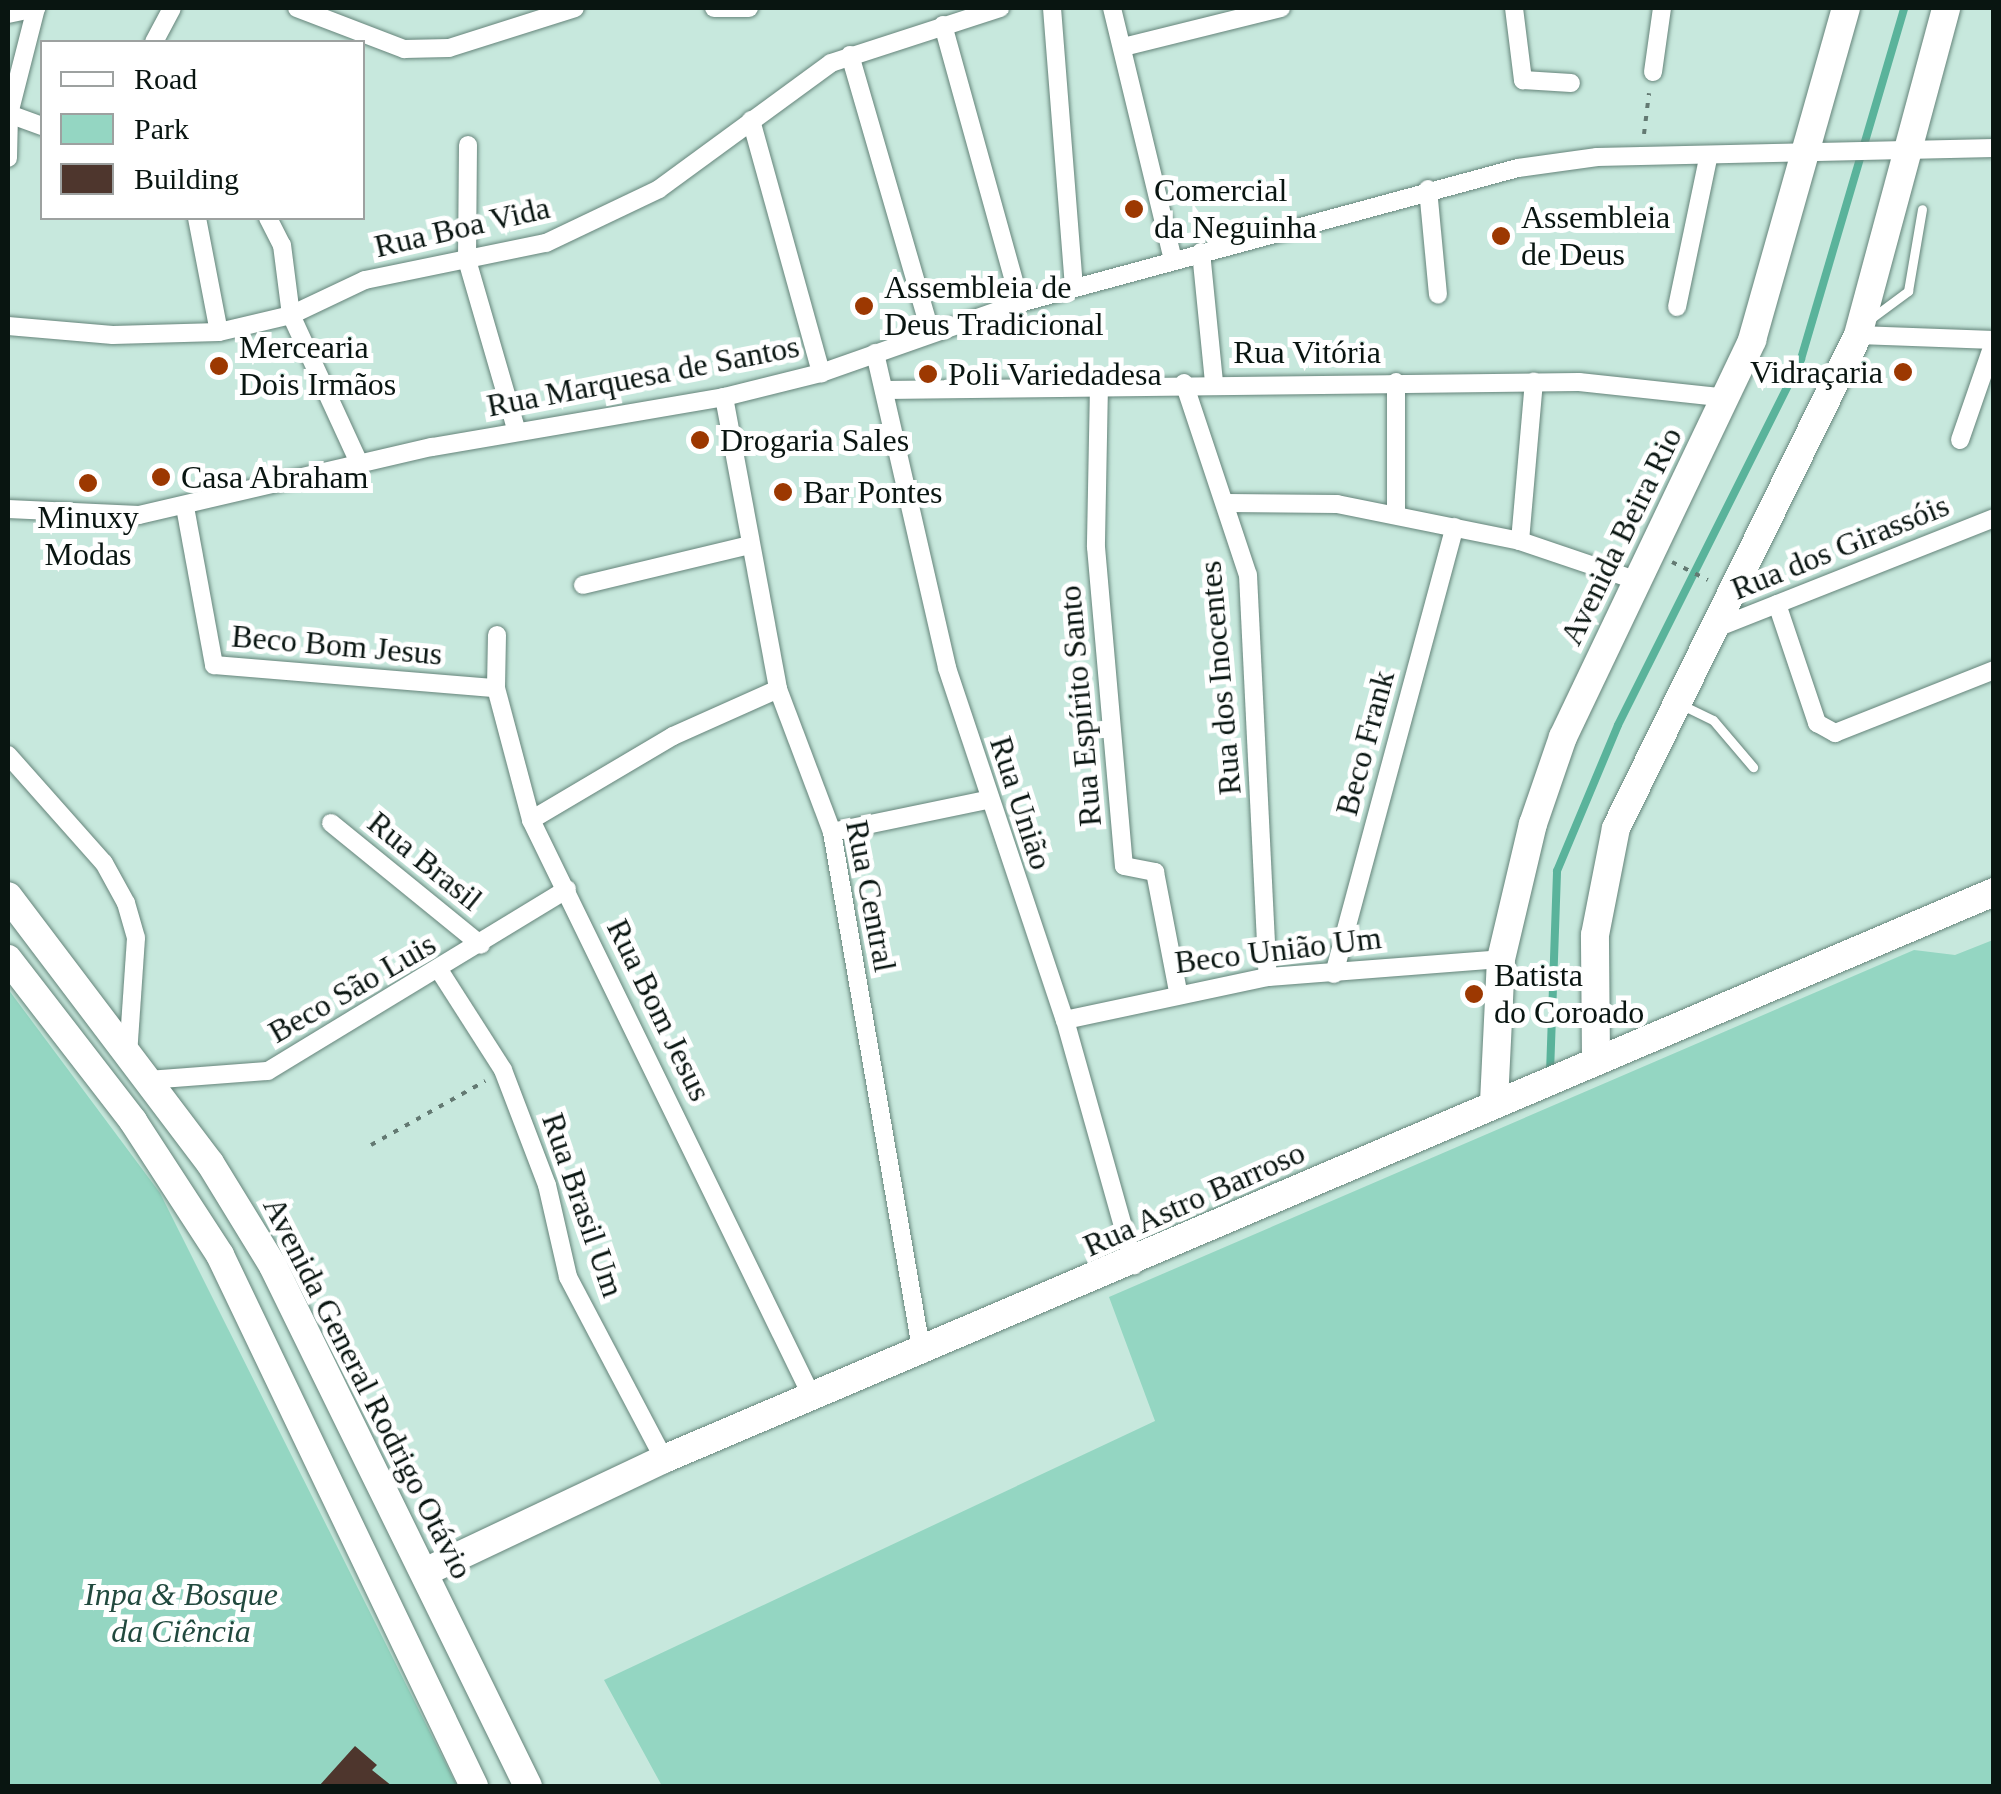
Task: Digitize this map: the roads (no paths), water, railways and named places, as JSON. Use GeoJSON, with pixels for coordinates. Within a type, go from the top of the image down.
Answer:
{"type":"FeatureCollection","features":[{"type":"Feature","properties":{"kind":"street"},"geometry":{"type":"LineString","coordinates":[[8,14],[36,8],[8,114],[8,154]]}},
{"type":"Feature","properties":{"kind":"street"},"geometry":{"type":"LineString","coordinates":[[155,40],[172,8]]}},
{"type":"Feature","properties":{"kind":"street"},"geometry":{"type":"LineString","coordinates":[[298,8],[370,42],[404,49],[448,48],[570,9]]}},
{"type":"Feature","properties":{"kind":"street"},"geometry":{"type":"LineString","coordinates":[[714,8],[749,8]]}},
{"type":"Feature","properties":{"kind":"street","name":"Rua Boa Vida"},"geometry":{"type":"LineString","coordinates":[[8,326],[112,335],[219,332],[291,314],[365,280],[546,244],[623,210],[850,54],[1000,8]]}},
{"type":"Feature","properties":{"kind":"street"},"geometry":{"type":"LineString","coordinates":[[1052,8],[1074,288]]}},
{"type":"Feature","properties":{"kind":"street"},"geometry":{"type":"LineString","coordinates":[[1112,8],[1173,260]]}},
{"type":"Feature","properties":{"kind":"street"},"geometry":{"type":"LineString","coordinates":[[1123,46],[1282,8]]}},
{"type":"Feature","properties":{"kind":"street"},"geometry":{"type":"LineString","coordinates":[[1514,8],[1523,80],[1572,83]]}},
{"type":"Feature","properties":{"kind":"street"},"geometry":{"type":"LineString","coordinates":[[1652,72],[1662,8]]}},
{"type":"Feature","properties":{"kind":"street","name":"Avenida Beira Rio"},"geometry":{"type":"LineString","coordinates":[[1494,1102],[1502,959],[1563,737],[1635,580],[1728,398],[1807,156],[1846,8]]}},
{"type":"Feature","properties":{"kind":"street"},"geometry":{"type":"LineString","coordinates":[[1596,1058],[1603,881],[1616,828],[1860,328],[1946,8]]}},
{"type":"Feature","properties":{"kind":"street"},"geometry":{"type":"LineString","coordinates":[[944,25],[1020,303]]}},
{"type":"Feature","properties":{"kind":"street"},"geometry":{"type":"LineString","coordinates":[[850,54],[930,330]]}},
{"type":"Feature","properties":{"kind":"street"},"geometry":{"type":"LineString","coordinates":[[8,114],[40,125]]}},
{"type":"Feature","properties":{"kind":"street"},"geometry":{"type":"LineString","coordinates":[[751,120],[821,373]]}},
{"type":"Feature","properties":{"kind":"street"},"geometry":{"type":"LineString","coordinates":[[468,145],[467,260],[517,432]]}},
{"type":"Feature","properties":{"kind":"street","name":"Rua Marquesa de Santos"},"geometry":{"type":"LineString","coordinates":[[8,509],[139,516],[359,463],[724,397],[821,373],[930,330],[1020,303],[1428,189],[1557,161],[1994,148]]}},
{"type":"Feature","properties":{"kind":"street"},"geometry":{"type":"LineString","coordinates":[[1677,307],[1708,158]]}},
{"type":"Feature","properties":{"kind":"street"},"geometry":{"type":"LineString","coordinates":[[1428,189],[1438,295]]}},
{"type":"Feature","properties":{"kind":"street"},"geometry":{"type":"LineString","coordinates":[[197,220],[219,332]]}},
{"type":"Feature","properties":{"kind":"street"},"geometry":{"type":"LineString","coordinates":[[269,220],[282,245],[291,314],[359,463]]}},
{"type":"Feature","properties":{"kind":"street"},"geometry":{"type":"LineString","coordinates":[[1201,252],[1214,382]]}},
{"type":"Feature","properties":{"kind":"street"},"geometry":{"type":"LineString","coordinates":[[1860,328],[1994,341],[1960,440]]}},
{"type":"Feature","properties":{"kind":"street","name":"Rua União"},"geometry":{"type":"LineString","coordinates":[[875,354],[947,668],[987,800],[1065,1020],[1134,1266]]}},
{"type":"Feature","properties":{"kind":"street","name":"Rua Vitória"},"geometry":{"type":"LineString","coordinates":[[885,390],[1214,382],[1534,382],[1728,398]]}},
{"type":"Feature","properties":{"kind":"street"},"geometry":{"type":"LineString","coordinates":[[1396,382],[1396,515]]}},
{"type":"Feature","properties":{"kind":"street"},"geometry":{"type":"LineString","coordinates":[[1520,541],[1534,382]]}},
{"type":"Feature","properties":{"kind":"street","name":"Rua dos Inocentes"},"geometry":{"type":"LineString","coordinates":[[1184,384],[1227,503],[1249,591],[1268,977]]}},
{"type":"Feature","properties":{"kind":"street","name":"Rua Espírito Santo"},"geometry":{"type":"LineString","coordinates":[[1099,385],[1096,546],[1124,866],[1155,872],[1178,992]]}},
{"type":"Feature","properties":{"kind":"street","name":"Rua Central"},"geometry":{"type":"LineString","coordinates":[[724,397],[778,689],[832,832],[922,1354]]}},
{"type":"Feature","properties":{"kind":"street"},"geometry":{"type":"LineString","coordinates":[[1227,503],[1307,501],[1396,515],[1520,541],[1635,580]]}},
{"type":"Feature","properties":{"kind":"street","name":"Beco Bom Jesus"},"geometry":{"type":"LineString","coordinates":[[185,507],[214,666],[496,688]]}},
{"type":"Feature","properties":{"kind":"street","name":"Rua dos Girassóis"},"geometry":{"type":"LineString","coordinates":[[1709,632],[1994,518]]}},
{"type":"Feature","properties":{"kind":"street","name":"Beco Frank"},"geometry":{"type":"LineString","coordinates":[[1334,974],[1454,527]]}},
{"type":"Feature","properties":{"kind":"street"},"geometry":{"type":"LineString","coordinates":[[584,586],[749,544]]}},
{"type":"Feature","properties":{"kind":"street"},"geometry":{"type":"LineString","coordinates":[[1777,604],[1817,723],[1835,733],[1994,670]]}},
{"type":"Feature","properties":{"kind":"street","name":"Rua Bom Jesus"},"geometry":{"type":"LineString","coordinates":[[497,636],[496,688],[531,820],[812,1397]]}},
{"type":"Feature","properties":{"kind":"street"},"geometry":{"type":"LineString","coordinates":[[531,820],[673,736],[778,689]]}},
{"type":"Feature","properties":{"kind":"street"},"geometry":{"type":"LineString","coordinates":[[8,754],[104,863],[126,903],[136,938],[128,1054]]}},
{"type":"Feature","properties":{"kind":"street"},"geometry":{"type":"LineString","coordinates":[[832,832],[987,800]]}},
{"type":"Feature","properties":{"kind":"street","name":"Rua Brasil"},"geometry":{"type":"LineString","coordinates":[[330,823],[481,946]]}},
{"type":"Feature","properties":{"kind":"street","name":"Beco São Luis"},"geometry":{"type":"LineString","coordinates":[[147,1080],[268,1071],[441,973],[567,889]]}},
{"type":"Feature","properties":{"kind":"street","name":"Rua Astro Barroso"},"geometry":{"type":"LineString","coordinates":[[424,1572],[664,1459],[1134,1266],[1494,1102],[1994,892]]}},
{"type":"Feature","properties":{"kind":"street","name":"Avenida General Rodrigo Otávio"},"geometry":{"type":"LineString","coordinates":[[8,896],[147,1080],[273,1266],[528,1786]]}},
{"type":"Feature","properties":{"kind":"street","name":"Beco União Um"},"geometry":{"type":"LineString","coordinates":[[1065,1020],[1178,992],[1268,977],[1502,959]]}},
{"type":"Feature","properties":{"kind":"street"},"geometry":{"type":"LineString","coordinates":[[8,960],[133,1121],[220,1255],[474,1786]]}},
{"type":"Feature","properties":{"kind":"street","name":"Rua Brasil Um"},"geometry":{"type":"LineString","coordinates":[[441,973],[504,1070],[547,1185],[568,1276],[664,1459]]}},
{"type":"Feature","properties":{"kind":"lane"},"geometry":{"type":"LineString","coordinates":[[1860,328],[1883,316],[1908,291],[1922,209]]}},
{"type":"Feature","properties":{"kind":"lane"},"geometry":{"type":"LineString","coordinates":[[1674,703],[1713,720],[1753,767]]}},
{"type":"Feature","properties":{"kind":"waterway"},"geometry":{"type":"LineString","coordinates":[[1550,1073],[1557,871],[1618,725],[1801,359],[1904,8]]}},
{"type":"Feature","properties":{"kind":"place","name":"Comercial da Neguinha"},"geometry":{"type":"Point","coordinates":[1134,209]}},
{"type":"Feature","properties":{"kind":"place","name":"Assembleia de Deus"},"geometry":{"type":"Point","coordinates":[1501,236]}},
{"type":"Feature","properties":{"kind":"place","name":"Assembleia de Deus Tradicional"},"geometry":{"type":"Point","coordinates":[864,306]}},
{"type":"Feature","properties":{"kind":"place","name":"Mercearia Dois Irmãos"},"geometry":{"type":"Point","coordinates":[219,366]}},
{"type":"Feature","properties":{"kind":"place","name":"Vidraçaria"},"geometry":{"type":"Point","coordinates":[1903,372]}},
{"type":"Feature","properties":{"kind":"place","name":"Poli Variedadesa"},"geometry":{"type":"Point","coordinates":[928,374]}},
{"type":"Feature","properties":{"kind":"place","name":"Drogaria Sales"},"geometry":{"type":"Point","coordinates":[700,440]}},
{"type":"Feature","properties":{"kind":"place","name":"Casa Abraham"},"geometry":{"type":"Point","coordinates":[161,477]}},
{"type":"Feature","properties":{"kind":"place","name":"Minuxy Modas"},"geometry":{"type":"Point","coordinates":[88,483]}},
{"type":"Feature","properties":{"kind":"place","name":"Bar Pontes"},"geometry":{"type":"Point","coordinates":[783,492]}},
{"type":"Feature","properties":{"kind":"place","name":"Batista do Coroado"},"geometry":{"type":"Point","coordinates":[1474,994]}},
{"type":"Feature","properties":{"kind":"park label","name":"Inpa & Bosque da Ciência"},"geometry":{"type":"Point","coordinates":[181,1614]}}]}
